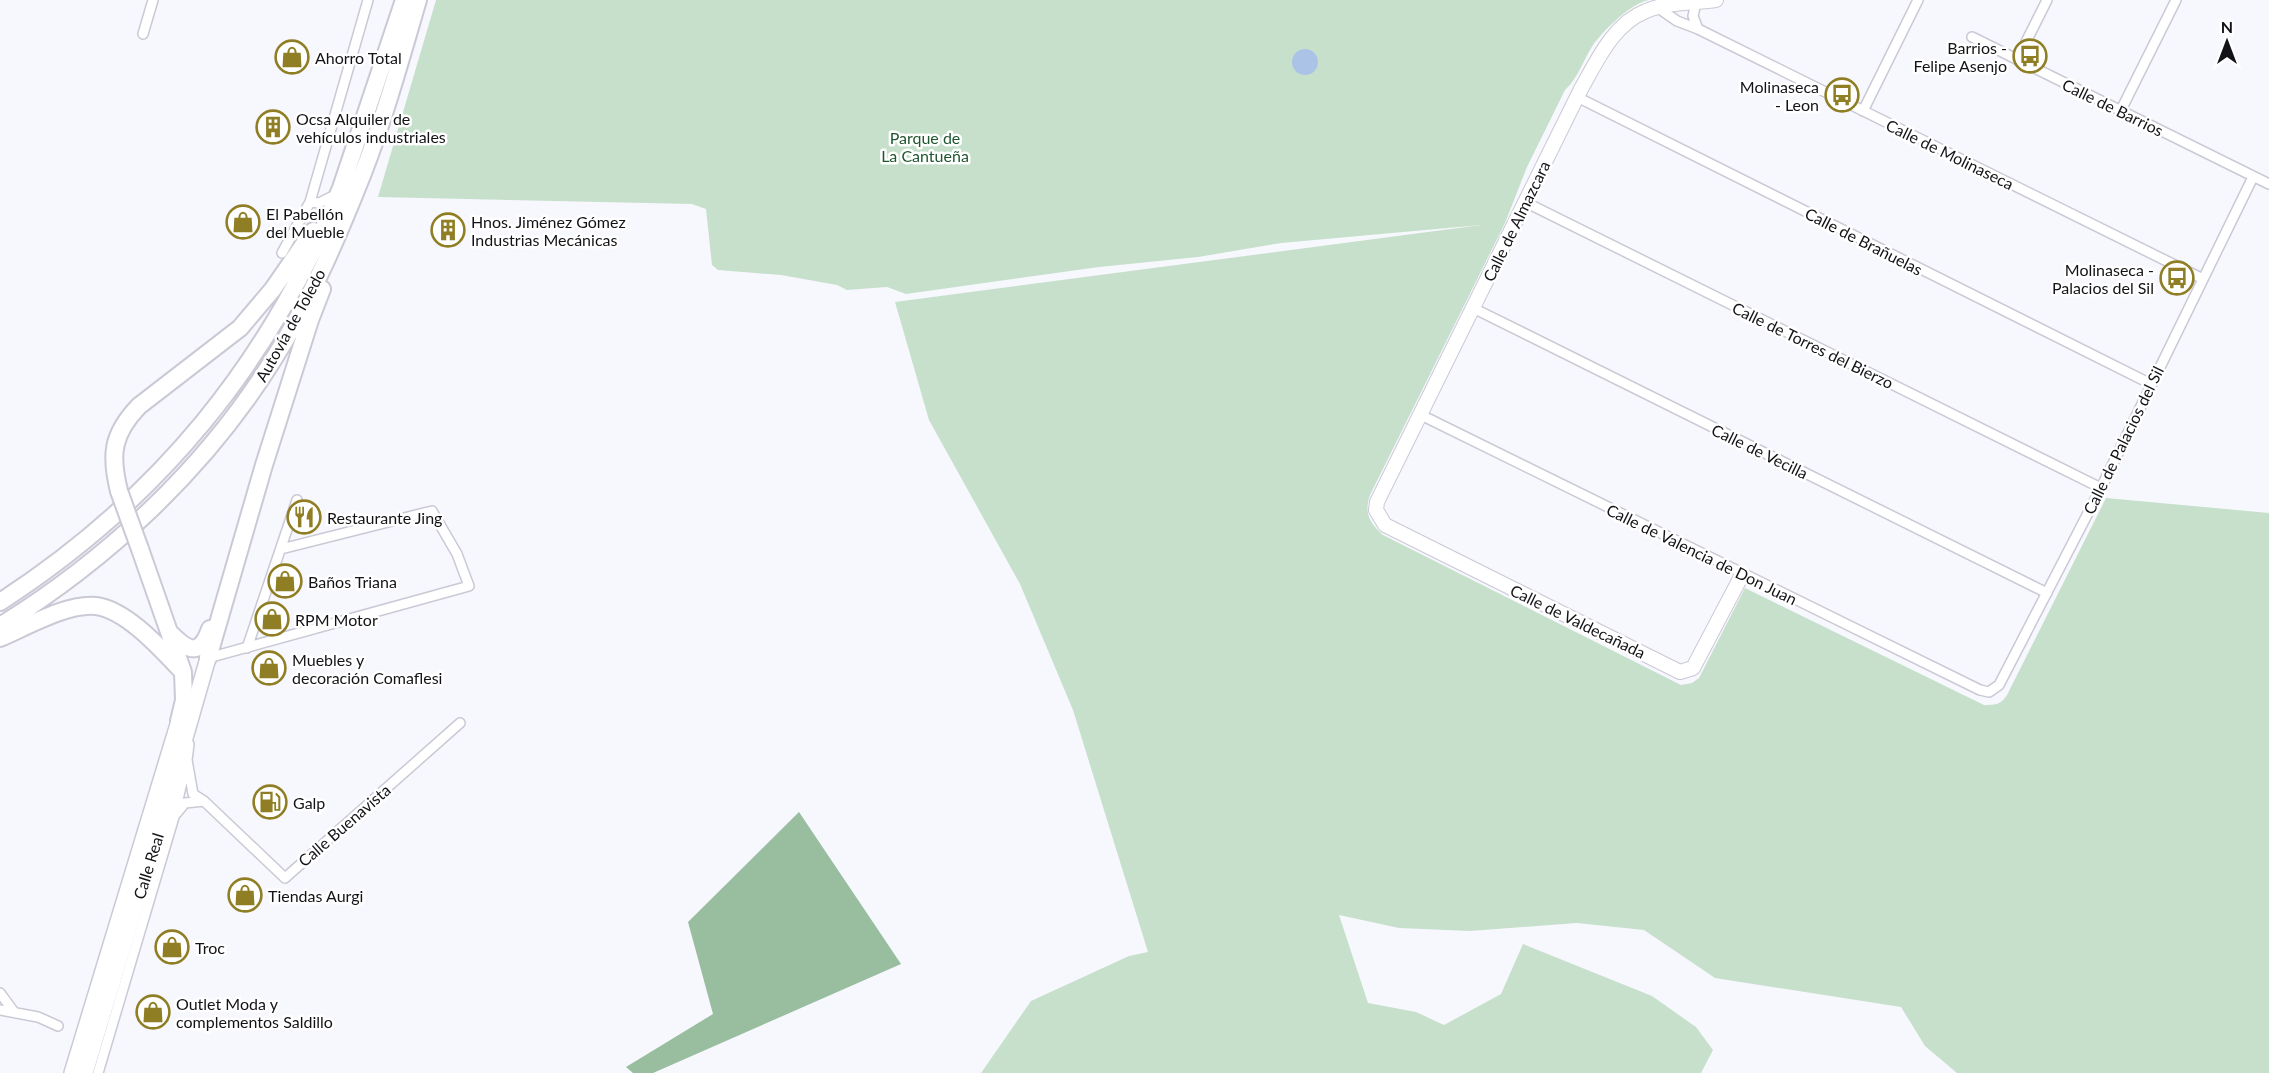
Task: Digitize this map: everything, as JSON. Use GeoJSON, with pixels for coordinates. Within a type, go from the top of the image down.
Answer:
{"type":"FeatureCollection","features":[{"type":"Feature","properties":{"kind":"highway","name":"Autovía de Toledo"},"geometry":{"type":"LineString","coordinates":[[0,602],[55,564],[111,520],[171,461],[206,421],[244,369],[284,304],[329,218],[404,0]]}},
{"type":"Feature","properties":{"kind":"highway","name":"Autovía de Toledo"},"geometry":{"type":"LineString","coordinates":[[0,626],[64,584],[114,545],[164,496],[252,393],[284,341],[325,260],[363,173],[384,115],[418,0]]}},
{"type":"Feature","properties":{"kind":"highway"},"geometry":{"type":"LineString","coordinates":[[208,658],[310,320],[363,173]]}},
{"type":"Feature","properties":{"kind":"highway"},"geometry":{"type":"LineString","coordinates":[[179,721],[184,700],[183,672],[119,491],[114,468],[113,456],[121,429],[139,406],[240,328],[279,280],[336,193]]}},
{"type":"Feature","properties":{"kind":"highway"},"geometry":{"type":"LineString","coordinates":[[171,633],[184,647],[192,649],[200,646],[206,639],[224,582],[241,543]]}},
{"type":"Feature","properties":{"kind":"highway"},"geometry":{"type":"LineString","coordinates":[[0,638],[64,611],[96,606],[112,611],[146,634],[183,672]]}},
{"type":"Feature","properties":{"kind":"main road","name":"Calle Real"},"geometry":{"type":"LineString","coordinates":[[85,1073],[208,658]]}},
{"type":"Feature","properties":{"kind":"main road","name":"Calle Real"},"geometry":{"type":"LineString","coordinates":[[72,1073],[179,721]]}},
{"type":"Feature","properties":{"kind":"street"},"geometry":{"type":"LineString","coordinates":[[143,34],[153,0]]}},
{"type":"Feature","properties":{"kind":"street"},"geometry":{"type":"LineString","coordinates":[[282,253],[310,202],[368,0]]}},
{"type":"Feature","properties":{"kind":"street","name":"Calle de Almazcara"},"geometry":{"type":"LineString","coordinates":[[1376,510],[1377,502],[1577,97],[1609,40],[1644,11],[1657,7],[1716,0]]}},
{"type":"Feature","properties":{"kind":"street"},"geometry":{"type":"LineString","coordinates":[[1863,111],[1918,0]]}},
{"type":"Feature","properties":{"kind":"street"},"geometry":{"type":"LineString","coordinates":[[2017,60],[2047,0]]}},
{"type":"Feature","properties":{"kind":"street"},"geometry":{"type":"LineString","coordinates":[[2121,110],[2176,0]]}},
{"type":"Feature","properties":{"kind":"street"},"geometry":{"type":"LineString","coordinates":[[1696,3],[1693,16],[1698,29]]}},
{"type":"Feature","properties":{"kind":"street","name":"Calle de Molinaseca"},"geometry":{"type":"LineString","coordinates":[[1657,7],[1677,21],[1698,29],[2203,279]]}},
{"type":"Feature","properties":{"kind":"street","name":"Calle de Barrios"},"geometry":{"type":"LineString","coordinates":[[1972,37],[2269,184]]}},
{"type":"Feature","properties":{"kind":"street","name":"Calle de Brañuelas"},"geometry":{"type":"LineString","coordinates":[[1577,97],[2151,384]]}},
{"type":"Feature","properties":{"kind":"street","name":"Calle de Palacios del Sil"},"geometry":{"type":"LineString","coordinates":[[1983,692],[1995,690],[2000,685],[2253,177]]}},
{"type":"Feature","properties":{"kind":"street"},"geometry":{"type":"LineString","coordinates":[[310,202],[319,203],[336,193]]}},
{"type":"Feature","properties":{"kind":"street","name":"Calle de Torres del Bierzo"},"geometry":{"type":"LineString","coordinates":[[1525,202],[2100,488]]}},
{"type":"Feature","properties":{"kind":"street","name":"Calle de Vecilla"},"geometry":{"type":"LineString","coordinates":[[1473,308],[2047,593]]}},
{"type":"Feature","properties":{"kind":"street","name":"Calle de Valencia de Don Juan"},"geometry":{"type":"LineString","coordinates":[[1421,415],[1983,692]]}},
{"type":"Feature","properties":{"kind":"street"},"geometry":{"type":"LineString","coordinates":[[247,648],[297,500]]}},
{"type":"Feature","properties":{"kind":"street","name":"Calle de Valdecañada"},"geometry":{"type":"LineString","coordinates":[[1376,510],[1385,525],[1680,672],[1693,669],[1742,575]]}},
{"type":"Feature","properties":{"kind":"street"},"geometry":{"type":"LineString","coordinates":[[208,658],[469,586],[457,555],[432,511],[280,549]]}},
{"type":"Feature","properties":{"kind":"street","name":"Calle Buenavista"},"geometry":{"type":"LineString","coordinates":[[193,710],[188,760],[193,794],[204,801],[285,878],[460,723]]}},
{"type":"Feature","properties":{"kind":"street"},"geometry":{"type":"LineString","coordinates":[[98,1073],[174,817],[188,760]]}},
{"type":"Feature","properties":{"kind":"street"},"geometry":{"type":"LineString","coordinates":[[174,817],[185,803],[204,801]]}},
{"type":"Feature","properties":{"kind":"street"},"geometry":{"type":"LineString","coordinates":[[0,993],[14,1012]]}},
{"type":"Feature","properties":{"kind":"street"},"geometry":{"type":"LineString","coordinates":[[0,1010],[38,1017],[58,1026]]}},
{"type":"Feature","properties":{"kind":"green space","name":"Parque de La Cantueña"},"geometry":{"type":"Polygon","coordinates":[[[436,0],[1649,0],[1634,6],[1604,32],[1593,45],[1565,90],[1527,167],[1505,223],[1370,495],[1368,512],[1371,522],[1383,535],[1681,685],[1692,683],[1699,678],[1745,588],[1988,705],[2000,703],[2007,695],[2106,498],[2269,513],[2269,1073],[1957,1073],[1925,1046],[1901,1007],[1715,978],[1644,930],[1577,923],[1470,931],[1399,928],[1339,915],[1368,1003],[1416,1012],[1444,1025],[1501,994],[1523,944],[1652,996],[1696,1027],[1713,1050],[1701,1073],[981,1073],[1031,1001],[1129,956],[1148,952],[1073,710],[1020,584],[929,420],[895,302],[1481,225],[1281,243],[1198,257],[1099,267],[906,294],[887,287],[847,290],[837,285],[781,275],[718,270],[712,265],[706,209],[692,204],[378,197],[436,0]]]}},
{"type":"Feature","properties":{"kind":"green space"},"geometry":{"type":"Polygon","coordinates":[[[799,812],[901,964],[653,1073],[633,1073],[626,1067],[713,1014],[688,922],[799,812]]]}},
{"type":"Feature","properties":{"kind":"water"},"geometry":{"type":"Polygon","coordinates":[[[1305,49],[1314,53],[1318,62],[1314,71],[1305,75],[1296,71],[1292,62],[1296,53],[1305,49]]]}},
{"type":"Feature","properties":{"kind":"place","name":"Barrios - Felipe Asenjo"},"geometry":{"type":"Point","coordinates":[2030,56]}},
{"type":"Feature","properties":{"kind":"place","name":"Ahorro Total"},"geometry":{"type":"Point","coordinates":[292,57]}},
{"type":"Feature","properties":{"kind":"place","name":"Molinaseca - Leon"},"geometry":{"type":"Point","coordinates":[1842,95]}},
{"type":"Feature","properties":{"kind":"place","name":"Ocsa Alquiler de vehículos industriales"},"geometry":{"type":"Point","coordinates":[273,127]}},
{"type":"Feature","properties":{"kind":"place","name":"El Pabellón del Mueble"},"geometry":{"type":"Point","coordinates":[243,222]}},
{"type":"Feature","properties":{"kind":"place","name":"Hnos. Jiménez Gómez Industrias Mecánicas"},"geometry":{"type":"Point","coordinates":[448,230]}},
{"type":"Feature","properties":{"kind":"place","name":"Molinaseca - Palacios del Sil"},"geometry":{"type":"Point","coordinates":[2177,278]}},
{"type":"Feature","properties":{"kind":"place","name":"Restaurante Jing"},"geometry":{"type":"Point","coordinates":[304,517]}},
{"type":"Feature","properties":{"kind":"place","name":"Baños Triana"},"geometry":{"type":"Point","coordinates":[285,581]}},
{"type":"Feature","properties":{"kind":"place","name":"RPM Motor"},"geometry":{"type":"Point","coordinates":[272,619]}},
{"type":"Feature","properties":{"kind":"place","name":"Muebles y decoración Comaflesi"},"geometry":{"type":"Point","coordinates":[269,668]}},
{"type":"Feature","properties":{"kind":"place","name":"Galp"},"geometry":{"type":"Point","coordinates":[270,802]}},
{"type":"Feature","properties":{"kind":"place","name":"Tiendas Aurgi"},"geometry":{"type":"Point","coordinates":[245,895]}},
{"type":"Feature","properties":{"kind":"place","name":"Troc"},"geometry":{"type":"Point","coordinates":[172,947]}},
{"type":"Feature","properties":{"kind":"place","name":"Outlet Moda y complementos Saldillo"},"geometry":{"type":"Point","coordinates":[153,1012]}}]}
